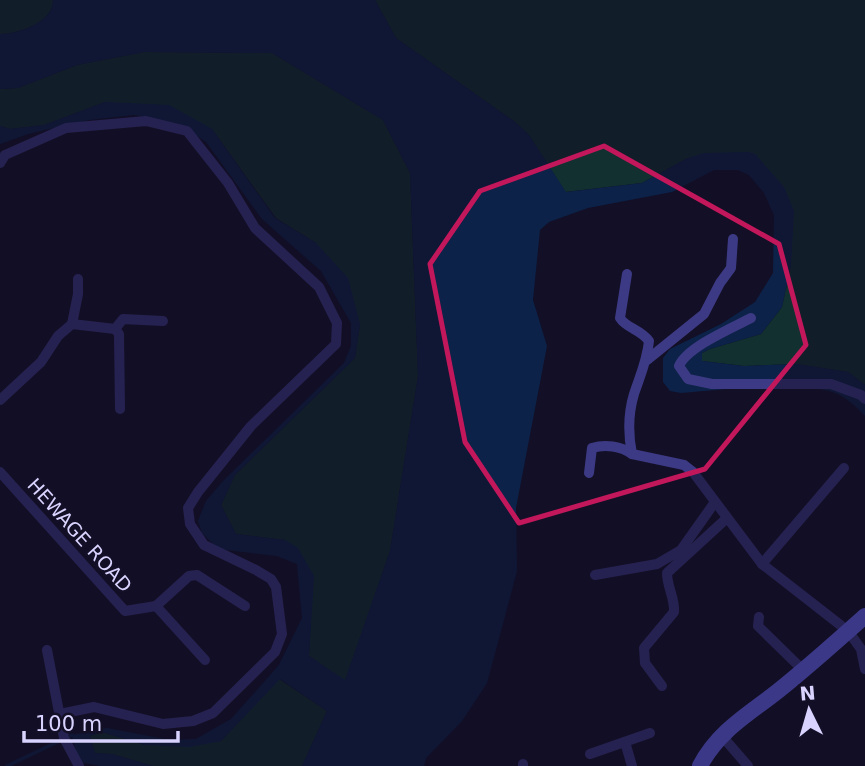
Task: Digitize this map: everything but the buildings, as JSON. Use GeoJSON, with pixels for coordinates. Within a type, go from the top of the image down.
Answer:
{"type":"FeatureCollection","features":[{"type":"Feature","properties":{"kind":"street"},"geometry":{"type":"LineString","coordinates":[[3,159],[66,128],[146,121],[187,131],[228,183],[255,228],[319,286],[334,314],[338,335],[337,344],[251,426],[188,508],[190,524],[204,545],[256,570],[271,579],[276,587],[282,635],[275,652],[213,713],[193,721],[163,724],[94,707],[60,714]]}},
{"type":"Feature","properties":{"kind":"street"},"geometry":{"type":"LineString","coordinates":[[647,360],[704,314],[731,268],[733,239]]}},
{"type":"Feature","properties":{"kind":"street"},"geometry":{"type":"LineString","coordinates":[[628,274],[620,318],[649,341],[647,360],[629,416],[632,454]]}},
{"type":"Feature","properties":{"kind":"street"},"geometry":{"type":"LineString","coordinates":[[0,400],[41,362],[58,336],[72,324],[78,279]]}},
{"type":"Feature","properties":{"kind":"street"},"geometry":{"type":"LineString","coordinates":[[751,318],[703,344],[681,360],[679,366],[688,379],[712,384],[831,384],[865,399]]}},
{"type":"Feature","properties":{"kind":"street"},"geometry":{"type":"LineString","coordinates":[[115,329],[123,319],[163,321]]}},
{"type":"Feature","properties":{"kind":"street"},"geometry":{"type":"LineString","coordinates":[[72,324],[115,329],[119,334],[121,409]]}},
{"type":"Feature","properties":{"kind":"street"},"geometry":{"type":"LineString","coordinates":[[589,473],[592,448],[600,445],[684,465],[693,472],[762,564],[848,631],[861,649],[865,669]]}},
{"type":"Feature","properties":{"kind":"street"},"geometry":{"type":"LineString","coordinates":[[762,564],[844,468]]}},
{"type":"Feature","properties":{"kind":"street","name":"HEWAGE ROAD"},"geometry":{"type":"LineString","coordinates":[[0,472],[125,611],[156,606]]}},
{"type":"Feature","properties":{"kind":"street"},"geometry":{"type":"LineString","coordinates":[[595,575],[657,564],[681,550],[715,502]]}},
{"type":"Feature","properties":{"kind":"street"},"geometry":{"type":"LineString","coordinates":[[662,686],[645,663],[644,648],[674,612],[667,573],[727,518]]}},
{"type":"Feature","properties":{"kind":"street"},"geometry":{"type":"LineString","coordinates":[[205,660],[156,606],[189,576],[197,575],[245,606]]}},
{"type":"Feature","properties":{"kind":"street"},"geometry":{"type":"LineString","coordinates":[[700,766],[728,728],[803,670],[865,616]]}},
{"type":"Feature","properties":{"kind":"street"},"geometry":{"type":"LineString","coordinates":[[759,617],[758,626],[763,634],[803,670]]}},
{"type":"Feature","properties":{"kind":"street"},"geometry":{"type":"LineString","coordinates":[[47,650],[64,738],[79,766]]}},
{"type":"Feature","properties":{"kind":"street"},"geometry":{"type":"LineString","coordinates":[[590,754],[650,733]]}},
{"type":"Feature","properties":{"kind":"street"},"geometry":{"type":"LineString","coordinates":[[722,736],[748,766]]}},
{"type":"Feature","properties":{"kind":"street"},"geometry":{"type":"LineString","coordinates":[[625,742],[632,766]]}},
{"type":"Feature","properties":{"kind":"highlighted area"},"geometry":{"type":"Polygon","coordinates":[[[604,146],[779,244],[806,345],[705,469],[519,523],[465,442],[430,264],[480,191],[604,146]]]}},
{"type":"Feature","properties":{"kind":"green space"},"geometry":{"type":"Polygon","coordinates":[[[0,0],[53,0],[48,15],[34,25],[16,32],[0,34],[0,0]]]}},
{"type":"Feature","properties":{"kind":"green space"},"geometry":{"type":"Polygon","coordinates":[[[375,0],[865,0],[865,385],[848,372],[796,364],[744,366],[702,361],[702,353],[710,349],[761,334],[782,307],[791,265],[755,154],[688,158],[642,183],[565,192],[529,135],[515,122],[396,38],[375,0]]]}},
{"type":"Feature","properties":{"kind":"green space"},"geometry":{"type":"Polygon","coordinates":[[[144,52],[272,53],[383,120],[410,173],[418,376],[390,551],[345,681],[309,656],[313,576],[285,540],[236,534],[221,505],[235,475],[355,358],[360,324],[316,243],[276,218],[212,129],[105,102],[44,125],[10,129],[0,126],[0,89],[18,88],[77,65],[144,52]]]}},
{"type":"Feature","properties":{"kind":"green space"},"geometry":{"type":"Polygon","coordinates":[[[279,679],[327,711],[302,766],[153,766],[112,754],[95,753],[90,736],[102,732],[145,745],[221,741],[279,679]]]}},
{"type":"Feature","properties":{"kind":"water"},"geometry":{"type":"Polygon","coordinates":[[[53,0],[375,0],[396,38],[515,122],[529,135],[566,192],[642,183],[688,158],[704,153],[755,154],[784,187],[794,211],[791,265],[782,307],[761,334],[710,349],[702,353],[702,361],[744,366],[796,364],[848,372],[865,385],[865,416],[840,395],[812,388],[756,387],[681,393],[670,391],[663,382],[663,358],[670,349],[721,324],[755,302],[773,273],[774,215],[764,193],[749,175],[738,170],[714,170],[672,192],[588,208],[549,222],[540,230],[533,300],[547,346],[516,508],[517,571],[487,683],[462,721],[426,758],[424,766],[302,766],[327,711],[280,679],[221,741],[189,747],[145,745],[102,732],[90,736],[95,753],[112,754],[153,766],[101,766],[78,762],[72,735],[107,728],[169,740],[196,739],[231,719],[279,665],[302,618],[297,564],[277,556],[218,549],[202,533],[198,521],[206,501],[224,480],[344,363],[351,346],[351,323],[321,271],[262,219],[206,142],[179,124],[134,115],[89,120],[28,134],[0,144],[0,126],[10,129],[44,125],[105,102],[169,105],[212,129],[275,218],[316,243],[348,278],[360,324],[355,358],[235,475],[221,505],[236,534],[285,540],[298,548],[314,576],[309,656],[345,680],[390,551],[418,376],[410,173],[383,120],[272,53],[144,52],[77,65],[18,88],[0,89],[0,34],[16,32],[34,25],[48,15],[53,0]]]}},
{"type":"Feature","properties":{"kind":"waterway"},"geometry":{"type":"LineString","coordinates":[[7,766],[72,735]]}}]}
